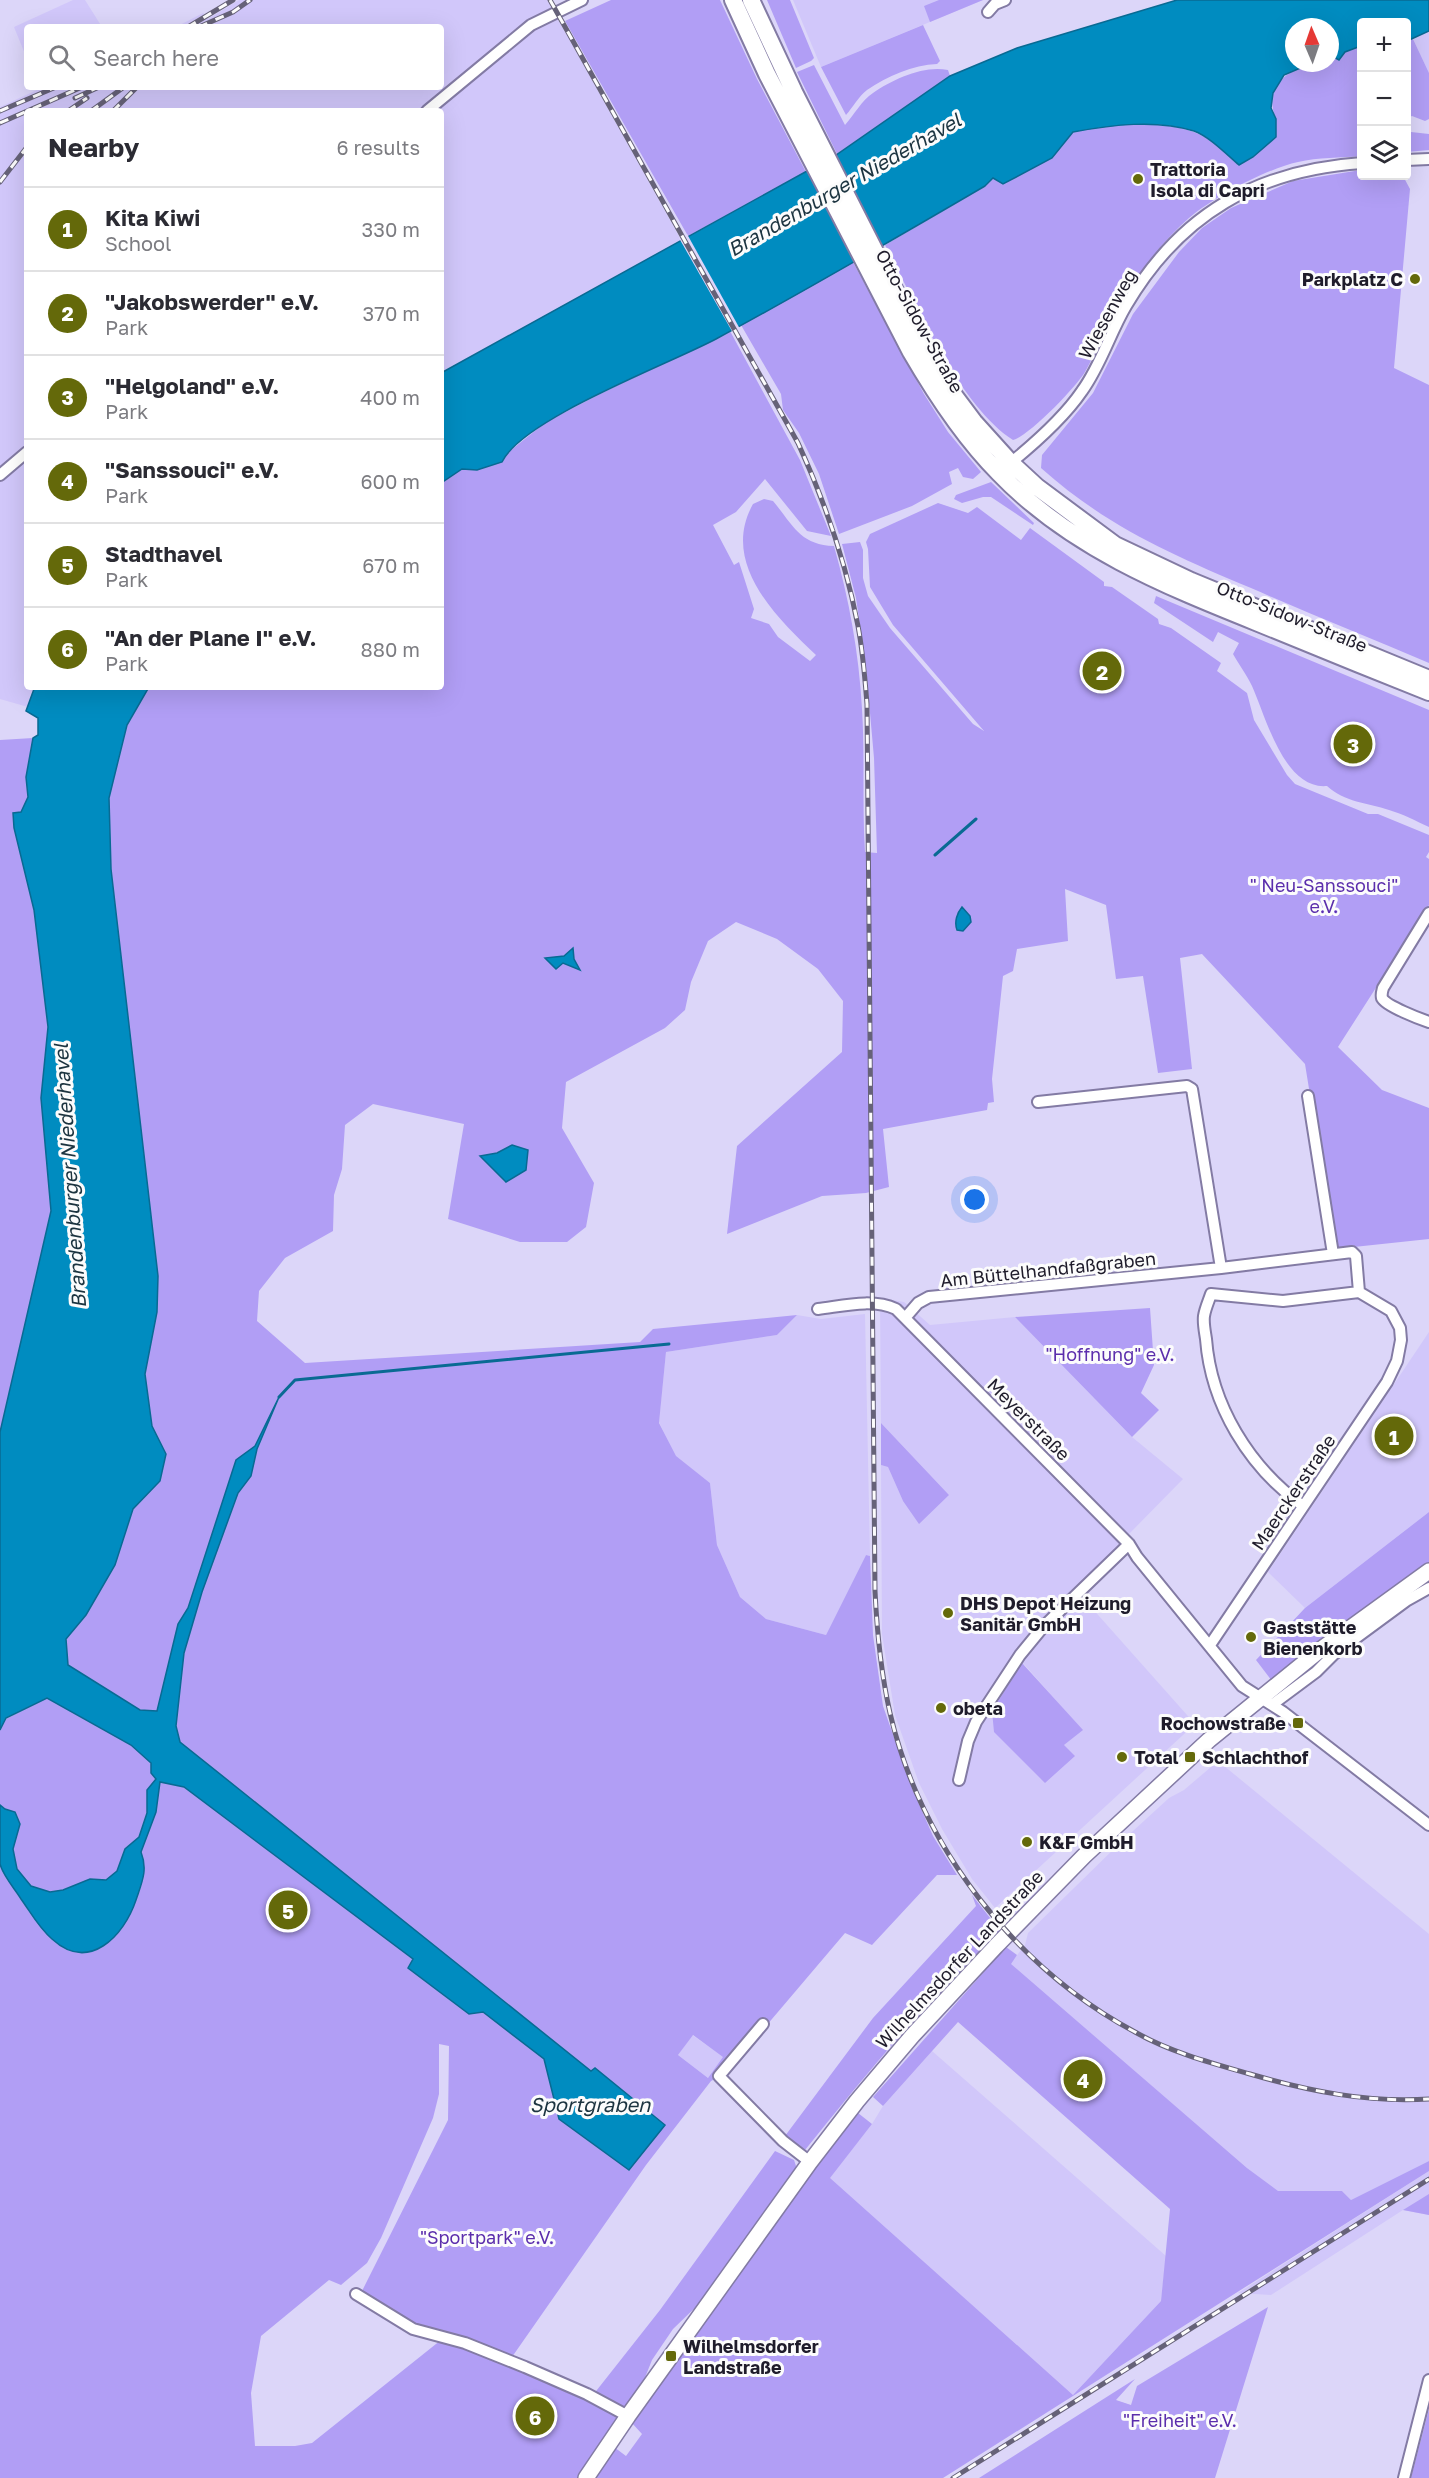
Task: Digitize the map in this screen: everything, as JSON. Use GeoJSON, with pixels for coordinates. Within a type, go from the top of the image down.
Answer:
{"type":"FeatureCollection","features":[{"type":"Feature","properties":{"kind":"main road","name":"Otto-Sidow-Straße"},"geometry":{"type":"LineString","coordinates":[[733,0],[767,74],[812,144]]}},
{"type":"Feature","properties":{"kind":"main road","name":"Otto-Sidow-Straße"},"geometry":{"type":"LineString","coordinates":[[751,0],[812,144],[877,270],[947,386],[1026,499],[1103,554],[1162,584],[1429,693]]}},
{"type":"Feature","properties":{"kind":"main road","name":"Otto-Sidow-Straße"},"geometry":{"type":"LineString","coordinates":[[1004,468],[1037,487],[1115,545],[1191,581],[1429,679]]}},
{"type":"Feature","properties":{"kind":"main road","name":"Wilhelmsdorfer Landstraße"},"geometry":{"type":"LineString","coordinates":[[586,2478],[810,2162],[857,2101],[914,2035],[1045,1894],[1209,1740],[1267,1702],[1320,1650],[1404,1596],[1429,1571]]}},
{"type":"Feature","properties":{"kind":"street"},"geometry":{"type":"LineString","coordinates":[[431,108],[524,31],[582,0]]}},
{"type":"Feature","properties":{"kind":"street"},"geometry":{"type":"LineString","coordinates":[[988,12],[995,4],[1005,0]]}},
{"type":"Feature","properties":{"kind":"street"},"geometry":{"type":"LineString","coordinates":[[1411,160],[1429,159]]}},
{"type":"Feature","properties":{"kind":"street","name":"Wiesenweg"},"geometry":{"type":"LineString","coordinates":[[1004,468],[1055,421],[1082,391],[1126,306],[1148,273],[1171,244],[1197,220],[1230,199],[1295,172],[1357,165]]}},
{"type":"Feature","properties":{"kind":"street"},"geometry":{"type":"LineString","coordinates":[[0,475],[24,455]]}},
{"type":"Feature","properties":{"kind":"street"},"geometry":{"type":"LineString","coordinates":[[1429,913],[1383,988],[1382,995],[1383,1000],[1429,1022]]}},
{"type":"Feature","properties":{"kind":"street"},"geometry":{"type":"LineString","coordinates":[[1038,1102],[1151,1091],[1158,1088],[1187,1086],[1192,1089],[1221,1268]]}},
{"type":"Feature","properties":{"kind":"street"},"geometry":{"type":"LineString","coordinates":[[1308,1096],[1333,1254]]}},
{"type":"Feature","properties":{"kind":"street","name":"Am Büttelhandfaßgraben"},"geometry":{"type":"LineString","coordinates":[[905,1318],[918,1303],[928,1297],[1221,1268],[1352,1252],[1356,1256],[1359,1292]]}},
{"type":"Feature","properties":{"kind":"street"},"geometry":{"type":"LineString","coordinates":[[1303,1506],[1283,1492],[1247,1450],[1222,1408],[1214,1385],[1204,1315],[1211,1294],[1283,1301],[1359,1292]]}},
{"type":"Feature","properties":{"kind":"street","name":"Maerckerstraße"},"geometry":{"type":"LineString","coordinates":[[1210,1645],[1386,1385],[1401,1340],[1396,1319],[1383,1305],[1359,1292]]}},
{"type":"Feature","properties":{"kind":"street"},"geometry":{"type":"LineString","coordinates":[[818,1309],[885,1303],[905,1318]]}},
{"type":"Feature","properties":{"kind":"street","name":"Meyerstraße"},"geometry":{"type":"LineString","coordinates":[[905,1318],[1129,1544],[1137,1557],[1242,1686],[1267,1702]]}},
{"type":"Feature","properties":{"kind":"street"},"geometry":{"type":"LineString","coordinates":[[959,1780],[968,1741],[976,1722],[1020,1655],[1043,1627],[1129,1544]]}},
{"type":"Feature","properties":{"kind":"street","name":"Wilhelmsdorfer Landstraße"},"geometry":{"type":"LineString","coordinates":[[1404,1596],[1429,1588]]}},
{"type":"Feature","properties":{"kind":"street"},"geometry":{"type":"LineString","coordinates":[[1267,1702],[1429,1825]]}},
{"type":"Feature","properties":{"kind":"street"},"geometry":{"type":"LineString","coordinates":[[763,2024],[719,2076],[783,2141],[810,2162]]}},
{"type":"Feature","properties":{"kind":"street"},"geometry":{"type":"LineString","coordinates":[[356,2294],[413,2329],[465,2343],[525,2367],[586,2394],[628,2416]]}},
{"type":"Feature","properties":{"kind":"street"},"geometry":{"type":"LineString","coordinates":[[1404,2478],[1429,2380]]}},
{"type":"Feature","properties":{"kind":"shaded area"},"geometry":{"type":"Polygon","coordinates":[[[73,0],[85,0],[100,24],[24,24],[24,52],[14,27],[73,0]]]}},
{"type":"Feature","properties":{"kind":"shaded area"},"geometry":{"type":"Polygon","coordinates":[[[239,0],[547,0],[681,240],[444,371],[444,108],[24,108],[24,690],[34,690],[28,707],[0,699],[0,107],[37,90],[444,90],[444,24],[182,24],[203,13],[208,19],[239,0]]]}},
{"type":"Feature","properties":{"kind":"shaded area"},"geometry":{"type":"Polygon","coordinates":[[[793,0],[983,0],[821,67],[793,0]]]}},
{"type":"Feature","properties":{"kind":"shaded area"},"geometry":{"type":"Polygon","coordinates":[[[1429,31],[1429,73],[1413,39],[1429,31]]]}},
{"type":"Feature","properties":{"kind":"shaded area"},"geometry":{"type":"Polygon","coordinates":[[[880,1298],[904,1302],[930,1325],[1015,1317],[1132,1437],[1183,1479],[1075,1589],[1195,1724],[995,1908],[972,1879],[942,1829],[919,1783],[895,1715],[882,1634],[881,1465],[888,1467],[903,1501],[949,1495],[881,1423],[880,1298]],[[1023,1663],[1064,1745],[1082,1730],[1023,1663]]]}},
{"type":"Feature","properties":{"kind":"shaded area"},"geometry":{"type":"Polygon","coordinates":[[[865,1314],[870,1556],[866,1555],[826,1635],[766,1619],[740,1597],[717,1545],[710,1483],[675,1456],[659,1422],[666,1352],[777,1335],[797,1315],[821,1319],[865,1314]]]}},
{"type":"Feature","properties":{"kind":"shaded area"},"geometry":{"type":"Polygon","coordinates":[[[1429,1332],[1429,1512],[1305,1608],[1268,1572],[1429,1332]]]}},
{"type":"Feature","properties":{"kind":"shaded area"},"geometry":{"type":"Polygon","coordinates":[[[1218,1761],[1429,1934],[1429,2161],[1351,2200],[1342,2191],[1278,2192],[1247,2168],[1010,1964],[1025,1945],[1028,1933],[1121,1842],[1169,1798],[1184,1790],[1218,1761]]]}},
{"type":"Feature","properties":{"kind":"shaded area"},"geometry":{"type":"Polygon","coordinates":[[[692,2035],[724,2057],[708,2078],[678,2055],[692,2035]]]}},
{"type":"Feature","properties":{"kind":"shaded area"},"geometry":{"type":"Polygon","coordinates":[[[932,2051],[1166,2256],[1161,2301],[1073,2395],[829,2178],[872,2124],[883,2106],[932,2051]]]}},
{"type":"Feature","properties":{"kind":"shaded area"},"geometry":{"type":"Polygon","coordinates":[[[1429,2171],[1429,2215],[1403,2210],[1271,2295],[1238,2293],[1429,2171]]]}},
{"type":"Feature","properties":{"kind":"green space"},"geometry":{"type":"Polygon","coordinates":[[[611,0],[720,0],[757,79],[806,172],[688,236],[565,21],[611,0]]]}},
{"type":"Feature","properties":{"kind":"green space"},"geometry":{"type":"Polygon","coordinates":[[[767,0],[790,0],[814,58],[811,61],[796,68],[767,0]]]}},
{"type":"Feature","properties":{"kind":"green space"},"geometry":{"type":"Polygon","coordinates":[[[939,0],[983,0],[930,22],[924,6],[939,0]]]}},
{"type":"Feature","properties":{"kind":"green space"},"geometry":{"type":"Polygon","coordinates":[[[923,25],[940,61],[937,64],[900,72],[883,80],[864,92],[846,115],[821,67],[923,25]]]}},
{"type":"Feature","properties":{"kind":"green space"},"geometry":{"type":"Polygon","coordinates":[[[1413,39],[1429,73],[1429,119],[1425,121],[1411,116],[1411,40],[1413,39]]]}},
{"type":"Feature","properties":{"kind":"green space"},"geometry":{"type":"Polygon","coordinates":[[[1357,47],[1357,156],[1313,159],[1285,166],[1241,185],[1212,201],[1189,218],[1170,237],[1135,280],[1110,319],[1085,372],[1062,399],[1030,430],[1013,440],[993,424],[974,402],[940,351],[885,245],[985,186],[994,178],[1052,158],[1073,132],[1134,124],[1179,128],[1206,138],[1239,165],[1276,119],[1272,106],[1273,94],[1277,85],[1292,72],[1339,72],[1339,52],[1357,47]]]}},
{"type":"Feature","properties":{"kind":"green space"},"geometry":{"type":"Polygon","coordinates":[[[814,65],[845,125],[869,96],[899,78],[919,71],[939,69],[948,70],[950,76],[837,154],[797,72],[814,65]]]}},
{"type":"Feature","properties":{"kind":"green space"},"geometry":{"type":"Polygon","coordinates":[[[1411,132],[1429,134],[1429,150],[1411,152],[1411,132]]]}},
{"type":"Feature","properties":{"kind":"green space"},"geometry":{"type":"Polygon","coordinates":[[[1357,171],[1357,180],[1405,180],[1410,189],[1394,368],[1429,385],[1429,663],[1167,551],[1090,507],[1041,468],[1042,455],[1093,393],[1133,314],[1179,252],[1202,228],[1231,208],[1293,181],[1357,171]]]}},
{"type":"Feature","properties":{"kind":"green space"},"geometry":{"type":"Polygon","coordinates":[[[853,262],[924,394],[948,432],[981,472],[973,479],[963,477],[958,468],[949,472],[952,484],[912,506],[839,534],[819,474],[799,433],[783,410],[781,394],[741,325],[853,262]]]}},
{"type":"Feature","properties":{"kind":"green space"},"geometry":{"type":"Polygon","coordinates":[[[730,331],[800,460],[831,536],[807,531],[765,479],[736,512],[713,525],[734,565],[739,562],[754,609],[751,618],[769,624],[778,637],[810,661],[816,655],[770,606],[748,568],[743,547],[745,526],[753,504],[764,499],[773,501],[792,526],[805,538],[822,545],[834,546],[849,606],[861,688],[865,852],[877,853],[874,758],[866,668],[856,598],[842,544],[860,542],[863,550],[863,578],[868,596],[890,628],[973,724],[984,731],[893,625],[870,587],[866,542],[870,534],[938,503],[968,513],[977,507],[1021,540],[1030,528],[1104,582],[1104,586],[1112,587],[1158,619],[1159,624],[1171,628],[1221,663],[1217,671],[1247,693],[1254,720],[1287,775],[1295,784],[1368,814],[1378,814],[1429,835],[1429,852],[1426,857],[1429,859],[1429,905],[1338,1047],[1382,1090],[1429,1108],[1429,1239],[1335,1249],[1305,1064],[1202,954],[1180,958],[1192,1069],[1158,1073],[1143,976],[1116,979],[1106,905],[1065,889],[1068,941],[1017,949],[1013,971],[1003,976],[992,1079],[994,1102],[988,1103],[987,1110],[883,1129],[889,1187],[866,1193],[822,1196],[727,1234],[737,1146],[842,1052],[843,1001],[818,969],[777,939],[736,922],[708,941],[691,982],[685,1010],[665,1028],[566,1082],[562,1128],[594,1183],[586,1227],[567,1242],[520,1242],[448,1219],[464,1124],[373,1104],[345,1125],[342,1169],[334,1195],[333,1231],[285,1258],[259,1291],[257,1321],[305,1363],[640,1342],[653,1329],[797,1315],[777,1335],[666,1352],[659,1423],[676,1456],[710,1483],[717,1545],[740,1597],[766,1619],[826,1635],[866,1555],[870,1556],[873,1635],[883,1706],[911,1786],[933,1836],[957,1875],[937,1875],[872,1945],[845,1933],[726,2073],[711,2081],[646,2165],[512,2357],[400,2318],[361,2293],[448,2120],[449,2046],[439,2044],[439,2094],[433,2118],[381,2238],[367,2263],[341,2285],[329,2280],[261,2336],[251,2393],[255,2446],[295,2446],[312,2443],[441,2340],[461,2345],[593,2395],[660,2310],[775,2151],[794,2160],[797,2169],[703,2300],[673,2329],[652,2360],[642,2385],[578,2478],[0,2478],[0,1730],[6,1719],[45,1699],[66,1639],[86,1615],[115,1565],[133,1509],[160,1481],[166,1455],[152,1426],[145,1374],[157,1312],[158,1276],[111,869],[109,798],[127,725],[147,690],[444,690],[444,481],[462,469],[477,470],[506,454],[546,422],[730,331]],[[497,1153],[481,1156],[505,1182],[497,1153]],[[413,1959],[408,1968],[469,2013],[483,2012],[544,2059],[559,2119],[629,2170],[591,2071],[413,1959]],[[693,2035],[678,2055],[708,2078],[723,2057],[693,2035]]]}},
{"type":"Feature","properties":{"kind":"green space"},"geometry":{"type":"Polygon","coordinates":[[[991,482],[1034,523],[1033,525],[991,497],[962,503],[954,499],[956,495],[991,482]]]}},
{"type":"Feature","properties":{"kind":"green space"},"geometry":{"type":"Polygon","coordinates":[[[1156,596],[1429,710],[1429,827],[1394,812],[1341,796],[1327,786],[1312,784],[1299,776],[1279,749],[1252,686],[1233,654],[1239,643],[1218,632],[1213,642],[1154,603],[1156,596]]]}},
{"type":"Feature","properties":{"kind":"green space"},"geometry":{"type":"Polygon","coordinates":[[[33,738],[26,777],[28,797],[21,812],[13,813],[34,910],[48,1027],[41,1098],[51,1211],[0,1432],[0,740],[33,738]]]}},
{"type":"Feature","properties":{"kind":"green space","name":"\"Hoffnung\" e.V."},"geometry":{"type":"Polygon","coordinates":[[[1150,1308],[1154,1365],[1141,1393],[1159,1410],[1132,1437],[1015,1317],[1150,1308]]]}},
{"type":"Feature","properties":{"kind":"green space"},"geometry":{"type":"Polygon","coordinates":[[[881,1423],[949,1495],[919,1524],[903,1501],[888,1467],[881,1465],[881,1423]]]}},
{"type":"Feature","properties":{"kind":"green space"},"geometry":{"type":"Polygon","coordinates":[[[1429,1512],[1429,1563],[1339,1628],[1272,1681],[1256,1660],[1305,1608],[1429,1512]]]}},
{"type":"Feature","properties":{"kind":"green space"},"geometry":{"type":"Polygon","coordinates":[[[1022,1663],[1083,1730],[1064,1745],[1075,1756],[1045,1783],[994,1732],[992,1711],[1022,1663]]]}},
{"type":"Feature","properties":{"kind":"green space"},"geometry":{"type":"Polygon","coordinates":[[[972,1895],[1002,1933],[924,2010],[805,2150],[785,2136],[873,2018],[976,1906],[972,1895]]]}},
{"type":"Feature","properties":{"kind":"green space"},"geometry":{"type":"Polygon","coordinates":[[[1006,1947],[1017,1955],[1011,1964],[1247,2168],[1278,2191],[1342,2191],[1351,2200],[1429,2161],[1429,2171],[943,2478],[593,2478],[614,2447],[626,2456],[642,2434],[631,2422],[815,2167],[858,2113],[872,2124],[830,2178],[1073,2395],[1161,2301],[1170,2209],[958,2022],[883,2106],[873,2097],[1006,1947]]]}},
{"type":"Feature","properties":{"kind":"green space"},"geometry":{"type":"Polygon","coordinates":[[[1429,2194],[1429,2215],[1403,2210],[1429,2194]]]}},
{"type":"Feature","properties":{"kind":"green space","name":"\"Freiheit\" e.V."},"geometry":{"type":"Polygon","coordinates":[[[1268,2307],[1215,2478],[979,2478],[1135,2379],[1116,2400],[1131,2405],[1137,2386],[1268,2307]]]}},
{"type":"Feature","properties":{"kind":"green space"},"geometry":{"type":"Polygon","coordinates":[[[1429,2409],[1429,2478],[1411,2478],[1429,2409]]]}},
{"type":"Feature","properties":{"kind":"water","name":"Brandenburger Niederhavel"},"geometry":{"type":"Polygon","coordinates":[[[1177,0],[1429,0],[1429,31],[1411,39],[1411,18],[1357,18],[1357,48],[1345,52],[1339,60],[1339,18],[1285,18],[1285,72],[1291,72],[1284,75],[1273,93],[1271,108],[1276,119],[1276,137],[1253,157],[1239,165],[1206,137],[1179,127],[1134,124],[1073,132],[1052,158],[1003,184],[993,178],[985,186],[851,264],[716,339],[566,411],[537,428],[515,445],[502,462],[477,470],[462,469],[444,481],[444,371],[836,155],[950,76],[1017,48],[1177,0]]]}},
{"type":"Feature","properties":{"kind":"water"},"geometry":{"type":"Polygon","coordinates":[[[34,690],[147,690],[127,725],[109,798],[111,869],[158,1276],[157,1312],[145,1374],[152,1426],[166,1454],[160,1481],[133,1509],[115,1565],[86,1615],[66,1639],[68,1665],[140,1710],[157,1711],[178,1624],[188,1608],[236,1460],[255,1446],[279,1397],[257,1449],[251,1476],[238,1493],[202,1592],[184,1653],[176,1726],[180,1742],[591,2071],[595,2068],[665,2125],[629,2170],[559,2119],[544,2059],[483,2012],[469,2014],[408,1968],[413,1959],[184,1787],[160,1782],[156,1812],[141,1852],[144,1870],[136,1900],[123,1926],[114,1937],[92,1951],[79,1952],[66,1949],[52,1939],[35,1920],[2,1869],[0,1864],[0,1805],[15,1812],[20,1824],[13,1849],[17,1869],[31,1886],[50,1892],[63,1890],[90,1879],[106,1880],[117,1871],[125,1849],[139,1837],[147,1813],[147,1790],[156,1779],[151,1773],[151,1763],[131,1745],[47,1698],[6,1718],[0,1730],[0,1432],[51,1211],[41,1098],[48,1027],[34,910],[14,828],[13,813],[21,812],[28,797],[26,777],[33,738],[38,735],[38,718],[26,711],[34,690]]]}},
{"type":"Feature","properties":{"kind":"water"},"geometry":{"type":"Polygon","coordinates":[[[962,907],[970,916],[971,922],[963,931],[957,930],[956,924],[957,915],[962,907]]]}},
{"type":"Feature","properties":{"kind":"water"},"geometry":{"type":"Polygon","coordinates":[[[573,948],[574,959],[580,970],[563,963],[556,969],[545,958],[564,956],[573,948]]]}},
{"type":"Feature","properties":{"kind":"water"},"geometry":{"type":"Polygon","coordinates":[[[512,1145],[528,1150],[526,1170],[506,1182],[480,1156],[497,1153],[512,1145]]]}},
{"type":"Feature","properties":{"kind":"pier"},"geometry":{"type":"Polygon","coordinates":[[[687,234],[740,329],[733,333],[679,238],[687,234]]]}},
{"type":"Feature","properties":{"kind":"waterway"},"geometry":{"type":"LineString","coordinates":[[935,855],[976,819]]}},
{"type":"Feature","properties":{"kind":"waterway"},"geometry":{"type":"LineString","coordinates":[[279,1397],[295,1380],[669,1344]]}},
{"type":"Feature","properties":{"kind":"railway"},"geometry":{"type":"LineString","coordinates":[[193,24],[233,0]]}},
{"type":"Feature","properties":{"kind":"railway"},"geometry":{"type":"LineString","coordinates":[[206,24],[233,12],[250,0]]}},
{"type":"Feature","properties":{"kind":"railway"},"geometry":{"type":"LineString","coordinates":[[550,0],[798,443],[834,533],[858,626],[867,704],[875,1591],[878,1638],[890,1713],[905,1762],[924,1810],[950,1856],[979,1898],[1013,1938],[1050,1974],[1091,2005],[1135,2032],[1191,2056],[1294,2086],[1361,2097],[1429,2099]]}},
{"type":"Feature","properties":{"kind":"railway"},"geometry":{"type":"LineString","coordinates":[[0,111],[49,90]]}},
{"type":"Feature","properties":{"kind":"railway"},"geometry":{"type":"LineString","coordinates":[[34,108],[75,90]]}},
{"type":"Feature","properties":{"kind":"railway"},"geometry":{"type":"LineString","coordinates":[[75,98],[92,90]]}},
{"type":"Feature","properties":{"kind":"railway"},"geometry":{"type":"LineString","coordinates":[[95,108],[120,90]]}},
{"type":"Feature","properties":{"kind":"railway"},"geometry":{"type":"LineString","coordinates":[[116,108],[134,90]]}},
{"type":"Feature","properties":{"kind":"railway"},"geometry":{"type":"LineString","coordinates":[[72,108],[87,98]]}},
{"type":"Feature","properties":{"kind":"railway"},"geometry":{"type":"LineString","coordinates":[[0,123],[24,112]]}},
{"type":"Feature","properties":{"kind":"railway"},"geometry":{"type":"LineString","coordinates":[[0,182],[24,151]]}},
{"type":"Feature","properties":{"kind":"railway"},"geometry":{"type":"LineString","coordinates":[[953,2478],[1429,2179]]}},
{"type":"Feature","properties":{"kind":"place","name":"Trattoria Isola di Capri"},"geometry":{"type":"Point","coordinates":[1138,179]}},
{"type":"Feature","properties":{"kind":"place","name":"Parkplatz C"},"geometry":{"type":"Point","coordinates":[1415,279]}},
{"type":"Feature","properties":{"kind":"place","name":"\"Jakobswerder\" e.V."},"geometry":{"type":"Point","coordinates":[1102,671]}},
{"type":"Feature","properties":{"kind":"place","name":"\"Helgoland\" e.V."},"geometry":{"type":"Point","coordinates":[1353,744]}},
{"type":"Feature","properties":{"kind":"place","name":"Kita Kiwi"},"geometry":{"type":"Point","coordinates":[1394,1436]}},
{"type":"Feature","properties":{"kind":"place","name":"DHS Depot Heizung Sanitär GmbH"},"geometry":{"type":"Point","coordinates":[948,1613]}},
{"type":"Feature","properties":{"kind":"place","name":"Gaststätte Bienenkorb"},"geometry":{"type":"Point","coordinates":[1251,1637]}},
{"type":"Feature","properties":{"kind":"place","name":"obeta"},"geometry":{"type":"Point","coordinates":[941,1708]}},
{"type":"Feature","properties":{"kind":"place","name":"Rochowstraße"},"geometry":{"type":"Point","coordinates":[1298,1723]}},
{"type":"Feature","properties":{"kind":"place","name":"Total"},"geometry":{"type":"Point","coordinates":[1122,1757]}},
{"type":"Feature","properties":{"kind":"place","name":"Schlachthof"},"geometry":{"type":"Point","coordinates":[1190,1757]}},
{"type":"Feature","properties":{"kind":"place","name":"K&F GmbH"},"geometry":{"type":"Point","coordinates":[1027,1842]}},
{"type":"Feature","properties":{"kind":"place","name":"Stadthavel"},"geometry":{"type":"Point","coordinates":[288,1910]}},
{"type":"Feature","properties":{"kind":"place","name":"\"Sanssouci\" e.V."},"geometry":{"type":"Point","coordinates":[1083,2079]}},
{"type":"Feature","properties":{"kind":"place","name":"Wilhelmsdorfer Landstraße"},"geometry":{"type":"Point","coordinates":[671,2356]}},
{"type":"Feature","properties":{"kind":"place","name":"\"An der Plane I\" e.V."},"geometry":{"type":"Point","coordinates":[535,2416]}},
{"type":"Feature","properties":{"kind":"park label","name":"\" Neu-Sanssouci\" e.V."},"geometry":{"type":"Point","coordinates":[1324,895]}},
{"type":"Feature","properties":{"kind":"park label","name":"\"Sportpark\" e.V."},"geometry":{"type":"Point","coordinates":[487,2237]}},
{"type":"Feature","properties":{"kind":"water label","name":"Sportgraben"},"geometry":{"type":"Point","coordinates":[590,2104]}}]}
